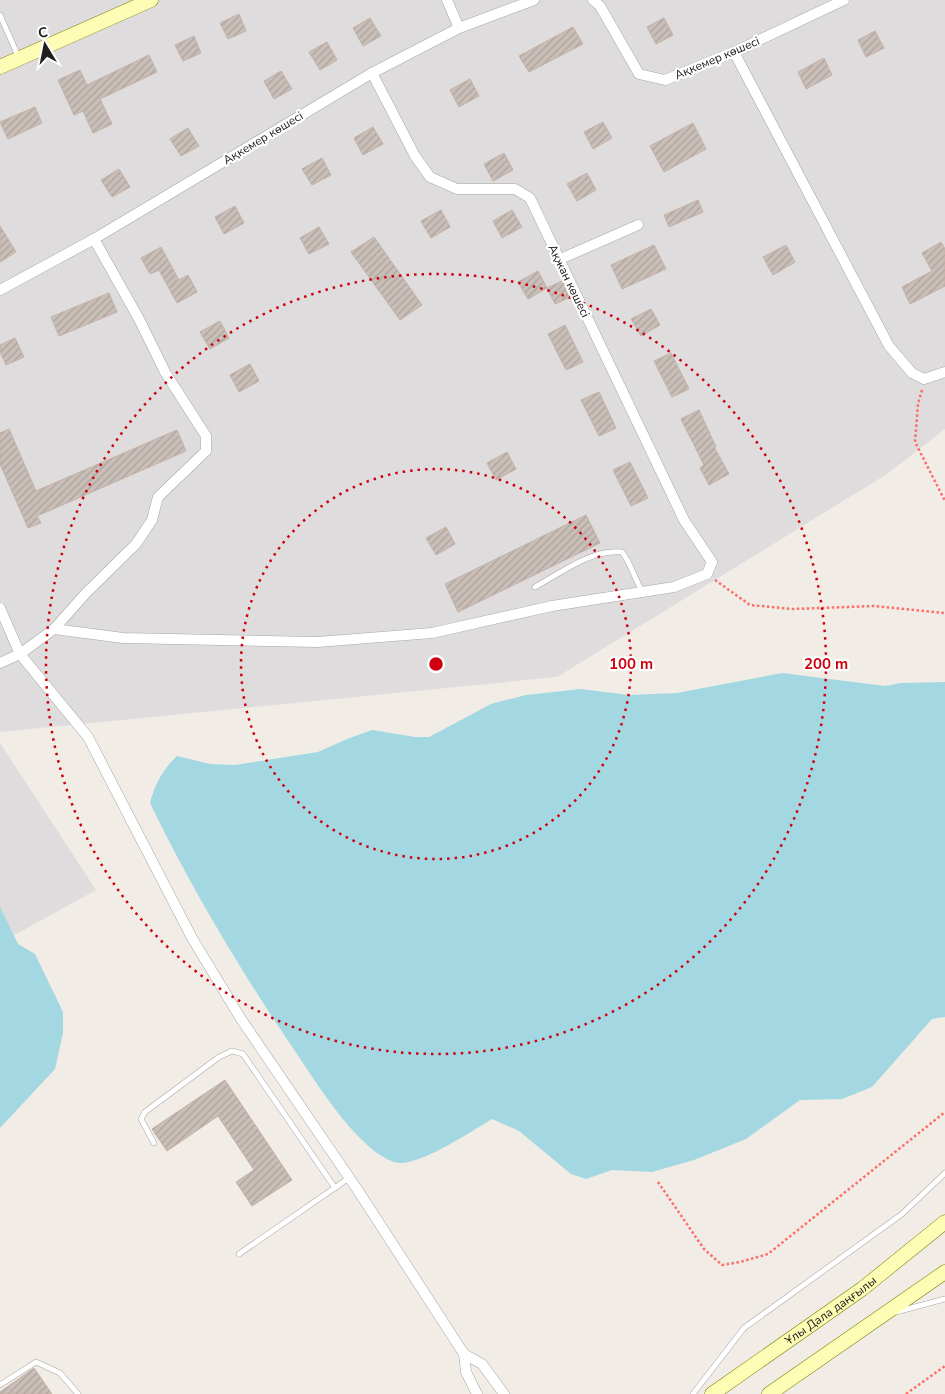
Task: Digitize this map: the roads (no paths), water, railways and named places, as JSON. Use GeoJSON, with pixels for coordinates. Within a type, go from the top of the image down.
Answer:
{"type":"FeatureCollection","features":[{"type":"Feature","properties":{"kind":"main road"},"geometry":{"type":"LineString","coordinates":[[0,67],[151,0]]}},
{"type":"Feature","properties":{"kind":"main road","name":"Ұлы Дала даңғылы"},"geometry":{"type":"LineString","coordinates":[[712,1394],[862,1290],[945,1222]]}},
{"type":"Feature","properties":{"kind":"main road"},"geometry":{"type":"LineString","coordinates":[[769,1394],[945,1272]]}},
{"type":"Feature","properties":{"kind":"street"},"geometry":{"type":"LineString","coordinates":[[447,0],[459,28]]}},
{"type":"Feature","properties":{"kind":"street","name":"Ақкемер көшесі"},"geometry":{"type":"LineString","coordinates":[[0,290],[94,239],[372,73],[459,28],[534,0]]}},
{"type":"Feature","properties":{"kind":"street","name":"Ақкемер көшесі"},"geometry":{"type":"LineString","coordinates":[[593,0],[600,6],[639,74],[665,80],[734,52],[844,0]]}},
{"type":"Feature","properties":{"kind":"street"},"geometry":{"type":"LineString","coordinates":[[734,52],[889,346],[912,373],[924,380],[945,372]]}},
{"type":"Feature","properties":{"kind":"street","name":"Ақжан көшесі"},"geometry":{"type":"LineString","coordinates":[[372,73],[415,156],[430,177],[458,189],[516,189],[530,198],[684,520],[712,562],[707,574],[674,588],[644,592]]}},
{"type":"Feature","properties":{"kind":"street"},"geometry":{"type":"LineString","coordinates":[[558,260],[638,225]]}},
{"type":"Feature","properties":{"kind":"street"},"geometry":{"type":"LineString","coordinates":[[0,663],[20,654],[54,629],[86,593],[136,544],[152,520],[158,498],[206,451],[206,436],[165,372],[139,319],[94,239]]}},
{"type":"Feature","properties":{"kind":"street"},"geometry":{"type":"LineString","coordinates":[[54,629],[124,638],[317,642],[432,633],[552,606],[644,592]]}},
{"type":"Feature","properties":{"kind":"street"},"geometry":{"type":"LineString","coordinates":[[0,608],[20,654],[88,737],[197,946],[241,1019],[349,1178],[464,1354],[466,1372],[477,1394]]}},
{"type":"Feature","properties":{"kind":"street"},"geometry":{"type":"LineString","coordinates":[[464,1354],[482,1364],[504,1394]]}},
{"type":"Feature","properties":{"kind":"lane"},"geometry":{"type":"LineString","coordinates":[[0,15],[19,58]]}},
{"type":"Feature","properties":{"kind":"lane"},"geometry":{"type":"LineString","coordinates":[[535,588],[599,553],[622,552],[629,562],[633,577],[644,592]]}},
{"type":"Feature","properties":{"kind":"lane"},"geometry":{"type":"LineString","coordinates":[[154,1143],[140,1119],[145,1112],[219,1057],[232,1051],[243,1054],[335,1188]]}},
{"type":"Feature","properties":{"kind":"lane"},"geometry":{"type":"LineString","coordinates":[[693,1394],[744,1328],[902,1214],[945,1173]]}},
{"type":"Feature","properties":{"kind":"lane"},"geometry":{"type":"LineString","coordinates":[[238,1254],[349,1178]]}},
{"type":"Feature","properties":{"kind":"lane"},"geometry":{"type":"LineString","coordinates":[[886,1314],[945,1299]]}},
{"type":"Feature","properties":{"kind":"lane"},"geometry":{"type":"LineString","coordinates":[[0,1385],[36,1362],[60,1374],[78,1394]]}},
{"type":"Feature","properties":{"kind":"water"},"geometry":{"type":"Polygon","coordinates":[[[782,673],[885,686],[901,683],[945,682],[945,1017],[932,1019],[872,1087],[842,1099],[800,1100],[746,1139],[694,1160],[652,1172],[612,1170],[586,1179],[571,1174],[519,1131],[492,1119],[444,1148],[416,1160],[403,1163],[394,1162],[381,1155],[354,1132],[342,1118],[280,1029],[202,902],[150,803],[160,777],[177,756],[210,764],[235,765],[318,752],[372,730],[415,737],[429,737],[491,704],[526,695],[581,689],[629,695],[677,693],[782,673]]]}},
{"type":"Feature","properties":{"kind":"water"},"geometry":{"type":"Polygon","coordinates":[[[0,907],[18,944],[35,954],[63,1012],[63,1033],[55,1069],[0,1128],[0,907]]]}}]}
